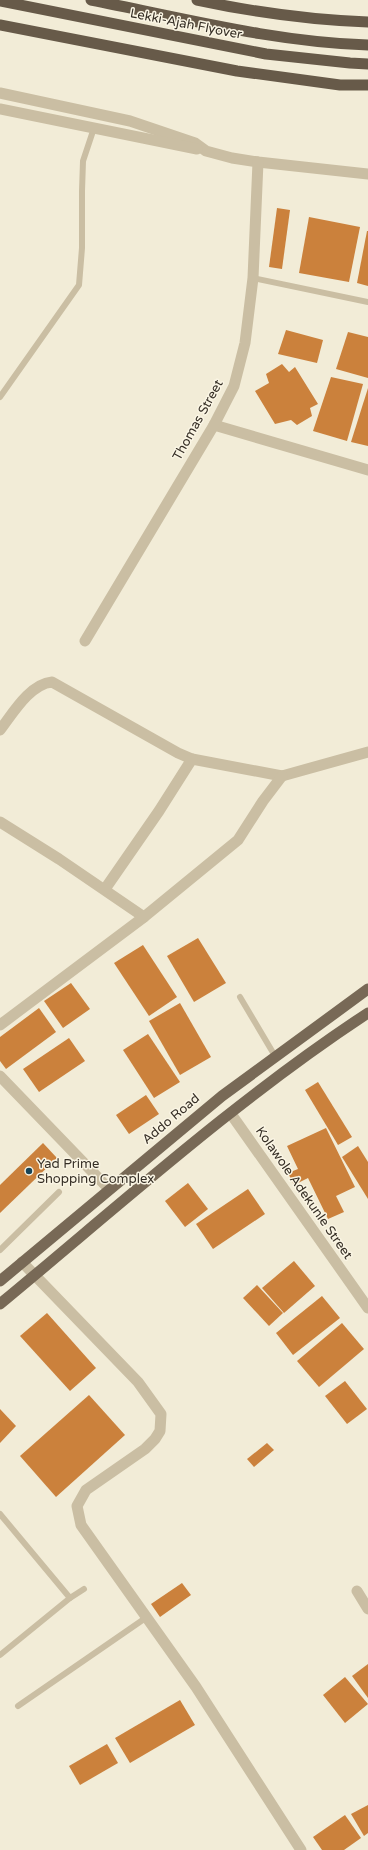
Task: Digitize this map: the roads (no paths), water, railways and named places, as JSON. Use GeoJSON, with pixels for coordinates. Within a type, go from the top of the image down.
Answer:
{"type":"FeatureCollection","features":[{"type":"Feature","properties":{"kind":"highway","name":"Lekki-Ajah Flyover"},"geometry":{"type":"LineString","coordinates":[[91,0],[248,33],[368,45]]}},
{"type":"Feature","properties":{"kind":"highway"},"geometry":{"type":"LineString","coordinates":[[197,0],[250,11],[341,21],[368,22]]}},
{"type":"Feature","properties":{"kind":"highway","name":"Lekki-Ajah Flyover"},"geometry":{"type":"LineString","coordinates":[[0,1],[266,54],[368,64]]}},
{"type":"Feature","properties":{"kind":"highway"},"geometry":{"type":"LineString","coordinates":[[0,25],[237,71],[340,85],[368,85]]}},
{"type":"Feature","properties":{"kind":"main road","name":"Addo Road"},"geometry":{"type":"LineString","coordinates":[[0,1281],[222,1096],[368,989]]}},
{"type":"Feature","properties":{"kind":"main road"},"geometry":{"type":"LineString","coordinates":[[0,1304],[164,1166],[231,1114],[284,1070],[368,1013]]}},
{"type":"Feature","properties":{"kind":"street"},"geometry":{"type":"LineString","coordinates":[[0,93],[130,121],[195,143],[206,151]]}},
{"type":"Feature","properties":{"kind":"street"},"geometry":{"type":"LineString","coordinates":[[0,109],[258,162],[368,174]]}},
{"type":"Feature","properties":{"kind":"street","name":"Thomas Street"},"geometry":{"type":"LineString","coordinates":[[85,641],[214,425],[234,386],[244,350],[253,278],[258,162]]}},
{"type":"Feature","properties":{"kind":"street"},"geometry":{"type":"LineString","coordinates":[[214,425],[368,470]]}},
{"type":"Feature","properties":{"kind":"street"},"geometry":{"type":"LineString","coordinates":[[0,730],[24,700],[39,686],[52,682],[178,753],[192,759],[282,776],[368,752]]}},
{"type":"Feature","properties":{"kind":"street"},"geometry":{"type":"LineString","coordinates":[[104,890],[160,811],[192,759]]}},
{"type":"Feature","properties":{"kind":"street"},"geometry":{"type":"LineString","coordinates":[[0,1025],[144,917],[238,840],[263,801],[282,776]]}},
{"type":"Feature","properties":{"kind":"street"},"geometry":{"type":"LineString","coordinates":[[0,822],[144,917]]}},
{"type":"Feature","properties":{"kind":"street"},"geometry":{"type":"LineString","coordinates":[[0,1076],[109,1189]]}},
{"type":"Feature","properties":{"kind":"street","name":"Kolawole Adekunle Street"},"geometry":{"type":"LineString","coordinates":[[231,1114],[368,1308]]}},
{"type":"Feature","properties":{"kind":"street"},"geometry":{"type":"LineString","coordinates":[[22,1262],[138,1382],[161,1414],[160,1431],[155,1439],[145,1449],[86,1490],[77,1506],[81,1525],[196,1687],[301,1850]]}},
{"type":"Feature","properties":{"kind":"street"},"geometry":{"type":"LineString","coordinates":[[357,1591],[368,1610]]}},
{"type":"Feature","properties":{"kind":"lane"},"geometry":{"type":"LineString","coordinates":[[0,397],[79,285],[82,248],[83,161],[94,128]]}},
{"type":"Feature","properties":{"kind":"lane"},"geometry":{"type":"LineString","coordinates":[[253,278],[368,302]]}},
{"type":"Feature","properties":{"kind":"lane"},"geometry":{"type":"LineString","coordinates":[[240,997],[275,1056]]}},
{"type":"Feature","properties":{"kind":"lane"},"geometry":{"type":"LineString","coordinates":[[0,1250],[59,1192]]}},
{"type":"Feature","properties":{"kind":"lane"},"geometry":{"type":"LineString","coordinates":[[0,1514],[70,1598]]}},
{"type":"Feature","properties":{"kind":"lane"},"geometry":{"type":"LineString","coordinates":[[1,1654],[70,1598],[84,1589]]}},
{"type":"Feature","properties":{"kind":"lane"},"geometry":{"type":"LineString","coordinates":[[18,1706],[147,1617]]}},
{"type":"Feature","properties":{"kind":"place","name":"Yad Prime Shopping Complex"},"geometry":{"type":"Point","coordinates":[29,1171]}}]}
